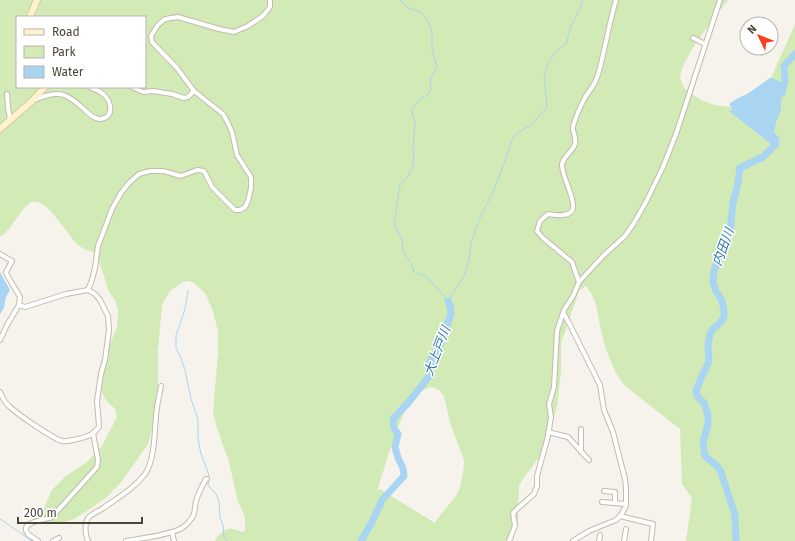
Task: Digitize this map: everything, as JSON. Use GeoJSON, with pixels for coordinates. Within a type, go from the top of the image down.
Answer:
{"type":"FeatureCollection","features":[{"type":"Feature","properties":{"kind":"street"},"geometry":{"type":"LineString","coordinates":[[30,16],[37,0]]}},
{"type":"Feature","properties":{"kind":"street"},"geometry":{"type":"LineString","coordinates":[[88,290],[95,268],[98,246],[112,209],[121,193],[139,174],[150,171],[163,171],[182,176],[197,170],[204,171],[212,187],[234,210],[240,210],[248,201],[251,188],[251,178],[237,154],[232,132],[223,114],[194,91],[177,68],[152,42],[151,36],[158,25],[165,19],[178,17],[234,32],[248,26],[263,16],[270,7],[270,0]]}},
{"type":"Feature","properties":{"kind":"street"},"geometry":{"type":"LineString","coordinates":[[578,282],[572,262],[543,238],[536,230],[540,221],[548,214],[564,215],[570,212],[573,208],[562,164],[576,141],[573,128],[585,98],[596,81],[600,69],[616,0]]}},
{"type":"Feature","properties":{"kind":"street"},"geometry":{"type":"LineString","coordinates":[[509,541],[515,526],[513,514],[534,494],[537,486],[537,476],[551,417],[549,404],[554,387],[557,330],[564,314],[564,310],[573,296],[578,282],[625,236],[647,200],[663,167],[676,134],[720,0]]}},
{"type":"Feature","properties":{"kind":"street"},"geometry":{"type":"LineString","coordinates":[[693,38],[705,44]]}},
{"type":"Feature","properties":{"kind":"street"},"geometry":{"type":"LineString","coordinates":[[0,129],[32,101],[44,88]]}},
{"type":"Feature","properties":{"kind":"street"},"geometry":{"type":"LineString","coordinates":[[32,101],[51,94],[63,94],[74,100],[89,114],[99,119],[106,117],[110,114],[111,110],[109,101],[103,94],[92,88]]}},
{"type":"Feature","properties":{"kind":"street"},"geometry":{"type":"LineString","coordinates":[[134,88],[143,92],[153,91],[172,94],[184,98],[188,97],[194,91]]}},
{"type":"Feature","properties":{"kind":"street"},"geometry":{"type":"LineString","coordinates":[[7,94],[10,120]]}},
{"type":"Feature","properties":{"kind":"street"},"geometry":{"type":"LineString","coordinates":[[0,254],[12,261],[6,272],[20,297],[19,305],[0,340]]}},
{"type":"Feature","properties":{"kind":"street"},"geometry":{"type":"LineString","coordinates":[[0,392],[8,405],[20,415],[62,441],[87,436],[99,427],[97,401],[110,330],[108,316],[100,300],[95,294],[88,290],[66,294],[26,307],[19,305]]}},
{"type":"Feature","properties":{"kind":"street"},"geometry":{"type":"LineString","coordinates":[[564,314],[600,385],[604,410],[613,432],[626,488],[626,504],[620,516],[616,520],[589,531],[573,541]]}},
{"type":"Feature","properties":{"kind":"street"},"geometry":{"type":"LineString","coordinates":[[88,541],[86,536],[88,517],[124,494],[136,484],[148,468],[152,453],[161,386]]}},
{"type":"Feature","properties":{"kind":"street"},"geometry":{"type":"LineString","coordinates":[[581,430],[581,452]]}},
{"type":"Feature","properties":{"kind":"street"},"geometry":{"type":"LineString","coordinates":[[548,432],[568,437],[589,460]]}},
{"type":"Feature","properties":{"kind":"street"},"geometry":{"type":"LineString","coordinates":[[38,541],[28,534],[26,530],[27,526],[31,522],[52,517],[98,467],[93,433]]}},
{"type":"Feature","properties":{"kind":"street"},"geometry":{"type":"LineString","coordinates":[[126,541],[172,532],[184,527],[194,514],[195,503],[204,482],[208,479]]}},
{"type":"Feature","properties":{"kind":"street"},"geometry":{"type":"LineString","coordinates":[[604,491],[616,492],[615,503]]}},
{"type":"Feature","properties":{"kind":"street"},"geometry":{"type":"LineString","coordinates":[[602,502],[626,504]]}},
{"type":"Feature","properties":{"kind":"street"},"geometry":{"type":"LineString","coordinates":[[620,516],[653,524],[651,541]]}},
{"type":"Feature","properties":{"kind":"street"},"geometry":{"type":"LineString","coordinates":[[624,541],[626,529]]}},
{"type":"Feature","properties":{"kind":"street"},"geometry":{"type":"LineString","coordinates":[[172,532],[174,541]]}},
{"type":"Feature","properties":{"kind":"street"},"geometry":{"type":"LineString","coordinates":[[599,541],[600,535]]}},
{"type":"Feature","properties":{"kind":"street"},"geometry":{"type":"LineString","coordinates":[[53,541],[59,538]]}},
{"type":"Feature","properties":{"kind":"green space"},"geometry":{"type":"Polygon","coordinates":[[[0,0],[728,0],[692,49],[682,68],[680,78],[684,88],[701,100],[715,105],[731,107],[742,106],[771,78],[795,24],[795,541],[686,541],[692,498],[682,484],[680,429],[624,385],[620,379],[607,352],[595,302],[586,286],[579,291],[561,343],[561,372],[557,406],[547,443],[542,454],[519,486],[518,520],[512,536],[505,541],[215,541],[221,533],[226,530],[234,529],[242,532],[245,530],[245,517],[238,502],[229,462],[213,412],[218,354],[218,332],[213,311],[205,293],[194,283],[188,281],[182,282],[170,291],[162,305],[158,350],[158,387],[155,418],[148,444],[122,481],[107,497],[74,519],[61,523],[51,523],[43,514],[52,490],[66,476],[87,462],[102,446],[117,417],[115,409],[106,400],[99,388],[97,378],[101,361],[117,327],[118,311],[115,300],[108,290],[95,252],[78,245],[49,209],[42,204],[36,202],[30,203],[26,206],[5,234],[0,237],[0,0]],[[432,387],[420,392],[413,397],[407,406],[394,439],[377,492],[380,489],[435,523],[458,493],[462,479],[464,460],[450,423],[444,396],[439,390],[432,387]]]}},
{"type":"Feature","properties":{"kind":"water"},"geometry":{"type":"Polygon","coordinates":[[[770,78],[773,78],[785,85],[781,100],[781,110],[776,122],[774,133],[780,139],[776,148],[729,111],[733,110],[729,104],[770,78]]]}},
{"type":"Feature","properties":{"kind":"water"},"geometry":{"type":"Polygon","coordinates":[[[0,272],[10,290],[6,297],[4,308],[0,314],[0,272]]]}},
{"type":"Feature","properties":{"kind":"waterway"},"geometry":{"type":"LineString","coordinates":[[400,0],[407,7],[420,12],[428,21],[432,32],[432,50],[437,66],[430,80],[431,89],[428,95],[421,98],[411,110],[415,122],[413,148],[414,159],[412,169],[407,178],[400,185],[394,224],[402,240],[403,251],[411,263],[414,272],[427,277],[448,301],[464,276],[469,259],[471,244],[479,220],[495,188],[513,138],[517,133],[531,125],[547,107],[544,75],[549,61],[556,51],[566,44],[571,26],[583,0]]}},
{"type":"Feature","properties":{"kind":"waterway","name":"内田川"},"geometry":{"type":"LineString","coordinates":[[782,93],[785,80],[784,66],[795,54]]}},
{"type":"Feature","properties":{"kind":"waterway","name":"内田川"},"geometry":{"type":"LineString","coordinates":[[736,541],[735,515],[721,472],[717,466],[705,456],[703,443],[708,424],[708,415],[704,403],[697,396],[696,390],[709,361],[708,345],[710,334],[724,317],[722,301],[713,283],[714,271],[730,232],[733,203],[740,168],[763,157],[776,144],[774,137]]}},
{"type":"Feature","properties":{"kind":"waterway"},"geometry":{"type":"LineString","coordinates":[[188,291],[185,309],[176,335],[176,348],[185,370],[191,399],[198,419],[198,439],[201,454],[209,475],[208,485],[216,494],[219,501],[220,518],[223,525],[224,537],[227,541]]}},
{"type":"Feature","properties":{"kind":"waterway","name":"大上戸川"},"geometry":{"type":"LineString","coordinates":[[361,541],[382,500],[404,476],[403,468],[395,447],[398,434],[394,428],[393,419],[430,375],[430,362],[442,341],[451,313],[448,301]]}},
{"type":"Feature","properties":{"kind":"waterway"},"geometry":{"type":"LineString","coordinates":[[0,519],[32,541]]}}]}
